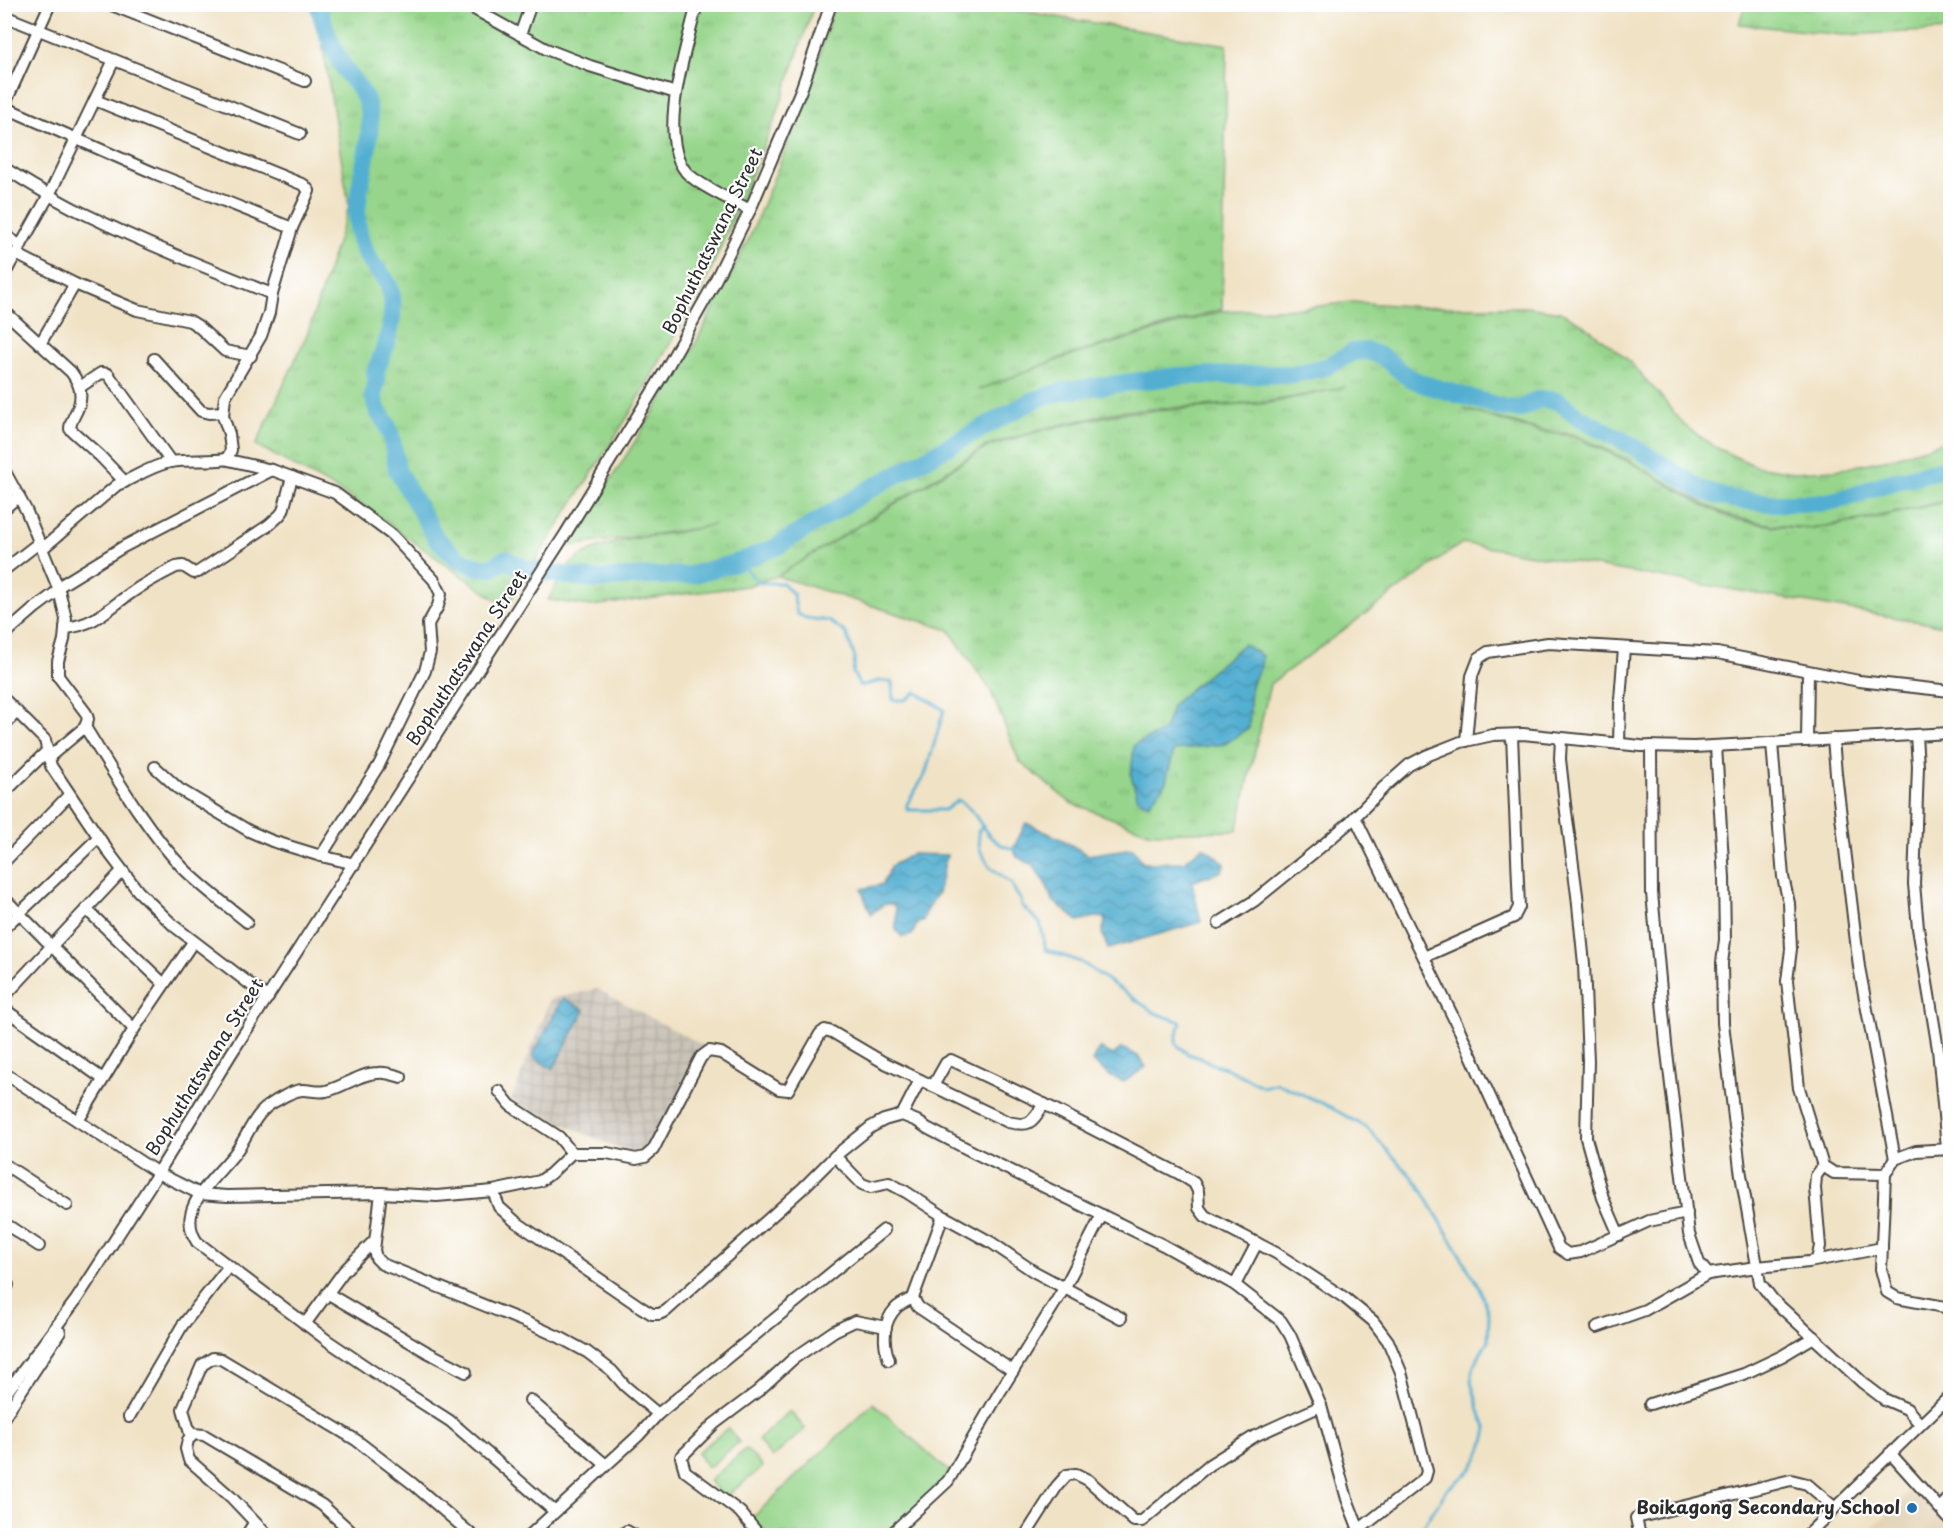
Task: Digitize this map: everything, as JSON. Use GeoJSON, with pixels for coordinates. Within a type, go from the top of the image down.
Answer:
{"type":"FeatureCollection","features":[{"type":"Feature","properties":{"kind":"street"},"geometry":{"type":"LineString","coordinates":[[50,4],[5,102],[77,139],[292,228]]}},
{"type":"Feature","properties":{"kind":"street"},"geometry":{"type":"LineString","coordinates":[[109,4],[305,81]]}},
{"type":"Feature","properties":{"kind":"street"},"geometry":{"type":"LineString","coordinates":[[465,4],[557,53],[676,93]]}},
{"type":"Feature","properties":{"kind":"street"},"geometry":{"type":"LineString","coordinates":[[520,35],[531,4]]}},
{"type":"Feature","properties":{"kind":"street"},"geometry":{"type":"LineString","coordinates":[[697,4],[673,108],[672,128],[677,153],[685,171],[696,180],[750,210]]}},
{"type":"Feature","properties":{"kind":"street","name":"Bophuthatswana Street"},"geometry":{"type":"LineString","coordinates":[[4,1396],[76,1300],[158,1173],[566,533],[694,321],[750,210],[801,90],[831,4]]}},
{"type":"Feature","properties":{"kind":"street"},"geometry":{"type":"LineString","coordinates":[[4,16],[300,134]]}},
{"type":"Feature","properties":{"kind":"street"},"geometry":{"type":"LineString","coordinates":[[4,275],[49,195],[114,60]]}},
{"type":"Feature","properties":{"kind":"street"},"geometry":{"type":"LineString","coordinates":[[95,100],[308,188],[308,195],[292,228],[266,322],[251,356],[225,397],[223,412],[231,450],[227,459],[224,459]]}},
{"type":"Feature","properties":{"kind":"street"},"geometry":{"type":"LineString","coordinates":[[4,168],[49,195],[160,249],[272,294]]}},
{"type":"Feature","properties":{"kind":"street"},"geometry":{"type":"LineString","coordinates":[[4,235],[18,250],[75,284],[137,310],[190,321],[225,351],[251,356]]}},
{"type":"Feature","properties":{"kind":"street"},"geometry":{"type":"LineString","coordinates":[[40,344],[75,284]]}},
{"type":"Feature","properties":{"kind":"street"},"geometry":{"type":"LineString","coordinates":[[4,311],[71,372],[80,387],[81,400],[70,429],[125,482]]}},
{"type":"Feature","properties":{"kind":"street"},"geometry":{"type":"LineString","coordinates":[[154,359],[201,411],[223,412]]}},
{"type":"Feature","properties":{"kind":"street"},"geometry":{"type":"LineString","coordinates":[[80,387],[100,373],[108,374],[171,462]]}},
{"type":"Feature","properties":{"kind":"street"},"geometry":{"type":"LineString","coordinates":[[4,570],[41,546],[117,485],[171,462],[224,459],[272,470],[335,493],[372,518],[392,535],[425,568],[441,594],[438,606],[428,624],[430,652],[425,671],[379,765],[321,856]]}},
{"type":"Feature","properties":{"kind":"street"},"geometry":{"type":"LineString","coordinates":[[4,470],[19,496],[58,588],[66,619],[64,640],[58,661],[58,676],[88,719],[85,727],[4,793]]}},
{"type":"Feature","properties":{"kind":"street"},"geometry":{"type":"LineString","coordinates":[[4,635],[58,588],[123,547],[272,470]]}},
{"type":"Feature","properties":{"kind":"street"},"geometry":{"type":"LineString","coordinates":[[65,628],[78,627],[93,621],[132,591],[176,567],[183,566],[194,573],[198,572],[269,525],[283,511],[292,477]]}},
{"type":"Feature","properties":{"kind":"street"},"geometry":{"type":"LineString","coordinates":[[4,509],[19,496]]}},
{"type":"Feature","properties":{"kind":"street"},"geometry":{"type":"LineString","coordinates":[[1466,741],[1472,676],[1479,658],[1488,652],[1548,643],[1717,653],[1859,681],[1950,691]]}},
{"type":"Feature","properties":{"kind":"street"},"geometry":{"type":"LineString","coordinates":[[1619,744],[1624,648]]}},
{"type":"Feature","properties":{"kind":"street"},"geometry":{"type":"LineString","coordinates":[[1807,741],[1808,672]]}},
{"type":"Feature","properties":{"kind":"street"},"geometry":{"type":"LineString","coordinates":[[4,699],[45,740],[51,766],[69,795],[122,871],[152,905],[194,942],[268,998]]}},
{"type":"Feature","properties":{"kind":"street"},"geometry":{"type":"LineString","coordinates":[[4,725],[18,712]]}},
{"type":"Feature","properties":{"kind":"street"},"geometry":{"type":"LineString","coordinates":[[85,727],[157,837],[175,859],[198,882],[247,922]]}},
{"type":"Feature","properties":{"kind":"street"},"geometry":{"type":"LineString","coordinates":[[1219,923],[1254,901],[1355,817],[1409,765],[1466,741],[1493,735],[1512,735],[1651,746],[1716,746],[1950,733]]}},
{"type":"Feature","properties":{"kind":"street"},"geometry":{"type":"LineString","coordinates":[[1424,957],[1514,917],[1519,907],[1512,735]]}},
{"type":"Feature","properties":{"kind":"street"},"geometry":{"type":"LineString","coordinates":[[1916,735],[1918,766],[1914,884],[1918,928],[1938,1049],[1949,1148],[1916,1151],[1895,1159],[1885,1174],[1881,1269],[1887,1292],[1897,1298],[1950,1308]]}},
{"type":"Feature","properties":{"kind":"street"},"geometry":{"type":"LineString","coordinates":[[1561,738],[1560,759],[1584,964],[1588,1061],[1586,1138],[1603,1198],[1619,1235]]}},
{"type":"Feature","properties":{"kind":"street"},"geometry":{"type":"LineString","coordinates":[[1833,740],[1859,967],[1895,1159]]}},
{"type":"Feature","properties":{"kind":"street"},"geometry":{"type":"LineString","coordinates":[[1772,743],[1791,949],[1787,981],[1799,1088],[1823,1166],[1834,1173],[1885,1174]]}},
{"type":"Feature","properties":{"kind":"street"},"geometry":{"type":"LineString","coordinates":[[1651,746],[1652,893],[1666,1044],[1689,1234],[1699,1263],[1708,1274]]}},
{"type":"Feature","properties":{"kind":"street"},"geometry":{"type":"LineString","coordinates":[[1716,746],[1724,889],[1725,940],[1722,963],[1724,1023],[1740,1169],[1760,1283],[1773,1300],[1863,1383],[1884,1399],[1907,1409],[1920,1424]]}},
{"type":"Feature","properties":{"kind":"street"},"geometry":{"type":"LineString","coordinates":[[155,767],[179,789],[249,831],[272,841],[355,864]]}},
{"type":"Feature","properties":{"kind":"street"},"geometry":{"type":"LineString","coordinates":[[4,862],[69,795]]}},
{"type":"Feature","properties":{"kind":"street"},"geometry":{"type":"LineString","coordinates":[[1355,817],[1424,957],[1559,1248],[1568,1254],[1581,1252],[1649,1221],[1687,1213]]}},
{"type":"Feature","properties":{"kind":"street"},"geometry":{"type":"LineString","coordinates":[[4,928],[98,838]]}},
{"type":"Feature","properties":{"kind":"street"},"geometry":{"type":"LineString","coordinates":[[4,997],[122,871]]}},
{"type":"Feature","properties":{"kind":"street"},"geometry":{"type":"LineString","coordinates":[[4,898],[134,1029]]}},
{"type":"Feature","properties":{"kind":"street"},"geometry":{"type":"LineString","coordinates":[[86,909],[164,984]]}},
{"type":"Feature","properties":{"kind":"street"},"geometry":{"type":"LineString","coordinates":[[78,1121],[134,1029],[194,942]]}},
{"type":"Feature","properties":{"kind":"street"},"geometry":{"type":"LineString","coordinates":[[4,1009],[103,1079]]}},
{"type":"Feature","properties":{"kind":"street"},"geometry":{"type":"LineString","coordinates":[[4,1073],[158,1173],[200,1194],[227,1196],[381,1193],[437,1196],[493,1191],[540,1181],[572,1153],[607,1153],[636,1159],[645,1157],[653,1150],[701,1057],[709,1051],[721,1053],[779,1089],[788,1090],[825,1030],[883,1062],[1008,1122],[1023,1125],[1034,1118],[1044,1104]]}},
{"type":"Feature","properties":{"kind":"street"},"geometry":{"type":"LineString","coordinates":[[493,1191],[499,1207],[516,1222],[642,1308],[652,1314],[659,1314],[676,1303],[835,1156],[870,1127],[902,1115],[1162,1245],[1235,1285],[1281,1321],[1290,1335],[1321,1406],[1355,1533],[1425,1478],[1428,1471],[1401,1372],[1388,1341],[1373,1321],[1346,1298],[1276,1253],[1205,1216],[1199,1208],[1198,1191],[1194,1183],[1180,1174],[1044,1104],[951,1060],[946,1063],[933,1086]]}},
{"type":"Feature","properties":{"kind":"street"},"geometry":{"type":"LineString","coordinates":[[401,1077],[380,1072],[366,1075],[324,1092],[295,1091],[262,1110],[253,1121],[235,1154],[200,1194],[192,1209],[189,1223],[191,1233],[198,1242],[305,1324],[450,1421],[554,1511]]}},
{"type":"Feature","properties":{"kind":"street"},"geometry":{"type":"LineString","coordinates":[[902,1115],[920,1080]]}},
{"type":"Feature","properties":{"kind":"street"},"geometry":{"type":"LineString","coordinates":[[498,1091],[510,1105],[559,1137],[572,1153]]}},
{"type":"Feature","properties":{"kind":"street"},"geometry":{"type":"LineString","coordinates":[[835,1156],[862,1184],[870,1187],[890,1183],[992,1243],[1033,1271],[1121,1318]]}},
{"type":"Feature","properties":{"kind":"street"},"geometry":{"type":"LineString","coordinates":[[4,1164],[67,1205]]}},
{"type":"Feature","properties":{"kind":"street"},"geometry":{"type":"LineString","coordinates":[[1818,1260],[1820,1230],[1815,1188],[1816,1176],[1823,1166]]}},
{"type":"Feature","properties":{"kind":"street"},"geometry":{"type":"LineString","coordinates":[[381,1193],[374,1242],[376,1258],[382,1264],[528,1323],[586,1352],[612,1371],[625,1386],[658,1414]]}},
{"type":"Feature","properties":{"kind":"street"},"geometry":{"type":"LineString","coordinates":[[888,1536],[948,1481],[1065,1287],[1102,1215]]}},
{"type":"Feature","properties":{"kind":"street"},"geometry":{"type":"LineString","coordinates":[[889,1360],[884,1346],[886,1327],[896,1308],[913,1298],[943,1216]]}},
{"type":"Feature","properties":{"kind":"street"},"geometry":{"type":"LineString","coordinates":[[4,1223],[39,1246]]}},
{"type":"Feature","properties":{"kind":"street"},"geometry":{"type":"LineString","coordinates":[[529,1536],[639,1435],[658,1414],[885,1230]]}},
{"type":"Feature","properties":{"kind":"street"},"geometry":{"type":"LineString","coordinates":[[305,1324],[357,1257],[374,1242]]}},
{"type":"Feature","properties":{"kind":"street"},"geometry":{"type":"LineString","coordinates":[[1235,1285],[1257,1243]]}},
{"type":"Feature","properties":{"kind":"street"},"geometry":{"type":"LineString","coordinates":[[1597,1327],[1645,1310],[1708,1274],[1818,1260],[1882,1248]]}},
{"type":"Feature","properties":{"kind":"street"},"geometry":{"type":"LineString","coordinates":[[129,1418],[182,1326],[229,1266]]}},
{"type":"Feature","properties":{"kind":"street"},"geometry":{"type":"LineString","coordinates":[[327,1293],[427,1352],[466,1372]]}},
{"type":"Feature","properties":{"kind":"street"},"geometry":{"type":"LineString","coordinates":[[913,1298],[918,1307],[1013,1371]]}},
{"type":"Feature","properties":{"kind":"street","name":"Bophuthatswana Street"},"geometry":{"type":"LineString","coordinates":[[4,1417],[61,1330],[76,1300]]}},
{"type":"Feature","properties":{"kind":"street"},"geometry":{"type":"LineString","coordinates":[[760,1536],[740,1512],[685,1471],[681,1457],[714,1424],[758,1391],[793,1359],[834,1331],[855,1321],[886,1327]]}},
{"type":"Feature","properties":{"kind":"street"},"geometry":{"type":"LineString","coordinates":[[1650,1404],[1744,1374],[1782,1356],[1814,1336]]}},
{"type":"Feature","properties":{"kind":"street"},"geometry":{"type":"LineString","coordinates":[[191,1437],[183,1409],[202,1365],[213,1358],[221,1359],[356,1440],[413,1484],[473,1536]]}},
{"type":"Feature","properties":{"kind":"street"},"geometry":{"type":"LineString","coordinates":[[1806,1536],[1950,1396]]}},
{"type":"Feature","properties":{"kind":"street"},"geometry":{"type":"LineString","coordinates":[[530,1400],[606,1465]]}},
{"type":"Feature","properties":{"kind":"street"},"geometry":{"type":"LineString","coordinates":[[1025,1536],[1057,1486],[1067,1475],[1076,1474],[1088,1480],[1134,1521],[1142,1521],[1209,1465],[1255,1436],[1321,1406]]}},
{"type":"Feature","properties":{"kind":"street"},"geometry":{"type":"LineString","coordinates":[[268,1536],[231,1497],[189,1460],[186,1449],[193,1434],[204,1435],[322,1505],[356,1536]]}},
{"type":"Feature","properties":{"kind":"street"},"geometry":{"type":"LineString","coordinates":[[1890,1453],[1950,1520]]}},
{"type":"Feature","properties":{"kind":"street"},"geometry":{"type":"LineString","coordinates":[[1640,1536],[1636,1518],[1791,1480],[1807,1484],[1834,1507]]}},
{"type":"Feature","properties":{"kind":"street"},"geometry":{"type":"LineString","coordinates":[[1940,1508],[1950,1497]]}},
{"type":"Feature","properties":{"kind":"street"},"geometry":{"type":"LineString","coordinates":[[246,1536],[254,1523]]}},
{"type":"Feature","properties":{"kind":"street"},"geometry":{"type":"LineString","coordinates":[[620,1536],[627,1531],[636,1536]]}},
{"type":"Feature","properties":{"kind":"shaded area"},"geometry":{"type":"Polygon","coordinates":[[[597,989],[704,1046],[647,1161],[511,1101],[550,999],[597,989]]]}},
{"type":"Feature","properties":{"kind":"shaded area","name":"Boikagong Secondary School"},"geometry":{"type":"Polygon","coordinates":[[[1913,1488],[1950,1529],[1950,1535],[1866,1535],[1913,1488]]]}},
{"type":"Feature","properties":{"kind":"green space"},"geometry":{"type":"Polygon","coordinates":[[[316,5],[814,5],[776,117],[706,281],[629,415],[506,607],[350,497],[256,445],[308,332],[349,206],[316,5]]]}},
{"type":"Feature","properties":{"kind":"green space"},"geometry":{"type":"Polygon","coordinates":[[[834,5],[984,5],[1227,45],[1222,309],[1063,357],[978,390],[1063,358],[1222,311],[1304,308],[1351,302],[1423,307],[1527,307],[1560,312],[1581,323],[1626,358],[1685,426],[1717,448],[1755,466],[1794,472],[1836,470],[1889,459],[1950,440],[1950,500],[1813,528],[1773,525],[1733,517],[1706,505],[1630,461],[1573,434],[1540,430],[1463,409],[1540,432],[1572,436],[1630,462],[1705,506],[1733,519],[1773,526],[1813,529],[1866,520],[1950,501],[1950,627],[1462,543],[1270,684],[1237,831],[1151,833],[1071,803],[1019,761],[991,691],[949,630],[777,576],[747,586],[591,606],[548,600],[570,565],[588,553],[623,541],[698,528],[569,546],[689,356],[750,236],[808,95],[834,5]],[[1346,387],[1268,402],[1122,411],[1042,429],[988,445],[779,575],[989,446],[1043,430],[1122,413],[1269,403],[1346,387]]]}},
{"type":"Feature","properties":{"kind":"green space"},"geometry":{"type":"Polygon","coordinates":[[[1745,5],[1950,5],[1950,30],[1842,35],[1739,24],[1745,5]]]}},
{"type":"Feature","properties":{"kind":"green space"},"geometry":{"type":"Polygon","coordinates":[[[873,1403],[954,1476],[888,1535],[768,1535],[752,1518],[873,1403]]]}},
{"type":"Feature","properties":{"kind":"green space"},"geometry":{"type":"Polygon","coordinates":[[[790,1411],[805,1429],[772,1458],[758,1440],[790,1411]]]}},
{"type":"Feature","properties":{"kind":"green space"},"geometry":{"type":"Polygon","coordinates":[[[728,1428],[739,1442],[708,1468],[697,1453],[728,1428]]]}},
{"type":"Feature","properties":{"kind":"green space"},"geometry":{"type":"Polygon","coordinates":[[[746,1449],[763,1467],[724,1498],[709,1481],[746,1449]]]}},
{"type":"Feature","properties":{"kind":"water"},"geometry":{"type":"Polygon","coordinates":[[[1244,644],[1262,656],[1261,667],[1251,684],[1249,728],[1225,744],[1174,750],[1166,782],[1149,804],[1138,799],[1131,776],[1134,745],[1164,731],[1173,704],[1244,644]]]}},
{"type":"Feature","properties":{"kind":"water"},"geometry":{"type":"Polygon","coordinates":[[[1026,823],[1063,840],[1088,855],[1133,848],[1143,863],[1184,862],[1203,847],[1225,863],[1222,871],[1192,882],[1201,922],[1108,949],[1102,933],[1106,918],[1095,917],[1078,921],[1052,900],[1047,886],[1033,865],[1017,857],[1013,849],[1026,823]]]}},
{"type":"Feature","properties":{"kind":"water"},"geometry":{"type":"Polygon","coordinates":[[[912,854],[947,855],[938,893],[927,909],[923,921],[917,924],[912,935],[902,937],[896,930],[896,910],[893,904],[884,904],[871,914],[861,889],[883,884],[891,866],[912,854]]]}},
{"type":"Feature","properties":{"kind":"water"},"geometry":{"type":"Polygon","coordinates":[[[563,998],[585,1010],[553,1069],[532,1057],[563,998]]]}},
{"type":"Feature","properties":{"kind":"water"},"geometry":{"type":"Polygon","coordinates":[[[1099,1048],[1113,1055],[1122,1048],[1138,1056],[1146,1067],[1124,1082],[1110,1076],[1092,1061],[1099,1048]]]}},
{"type":"Feature","properties":{"kind":"waterway"},"geometry":{"type":"LineString","coordinates":[[318,4],[325,29],[339,60],[363,94],[369,112],[369,141],[358,201],[358,226],[361,243],[371,262],[388,284],[393,305],[387,340],[375,372],[377,380],[373,395],[378,412],[387,424],[392,439],[397,470],[436,538],[457,558],[474,566],[492,568],[505,559],[526,569],[597,580],[691,575],[739,562],[776,547],[868,490],[1032,401],[1063,391],[1178,376],[1294,374],[1326,367],[1353,352],[1368,351],[1383,357],[1408,377],[1423,384],[1505,408],[1520,409],[1539,399],[1558,401],[1579,417],[1631,445],[1703,491],[1731,499],[1771,503],[1824,503],[1950,467]]}},
{"type":"Feature","properties":{"kind":"waterway"},"geometry":{"type":"LineString","coordinates":[[739,562],[760,583],[783,583],[793,594],[797,614],[806,618],[829,621],[846,633],[855,658],[853,673],[860,686],[880,681],[892,682],[893,700],[906,700],[916,692],[944,710],[925,775],[907,804],[907,810],[945,810],[958,800],[973,813],[994,840],[1013,849]]}},
{"type":"Feature","properties":{"kind":"waterway"},"geometry":{"type":"LineString","coordinates":[[983,826],[978,831],[980,850],[990,867],[1012,884],[1022,906],[1040,923],[1046,950],[1081,962],[1155,1013],[1181,1022],[1176,1044],[1188,1054],[1226,1068],[1264,1087],[1277,1083],[1324,1104],[1366,1127],[1419,1185],[1480,1289],[1489,1316],[1488,1340],[1474,1365],[1471,1381],[1481,1417],[1487,1429],[1482,1447],[1474,1465],[1447,1490],[1417,1536]]}},
{"type":"Feature","properties":{"kind":"place","name":"Boikagong Secondary School"},"geometry":{"type":"Point","coordinates":[1912,1508]}}]}
